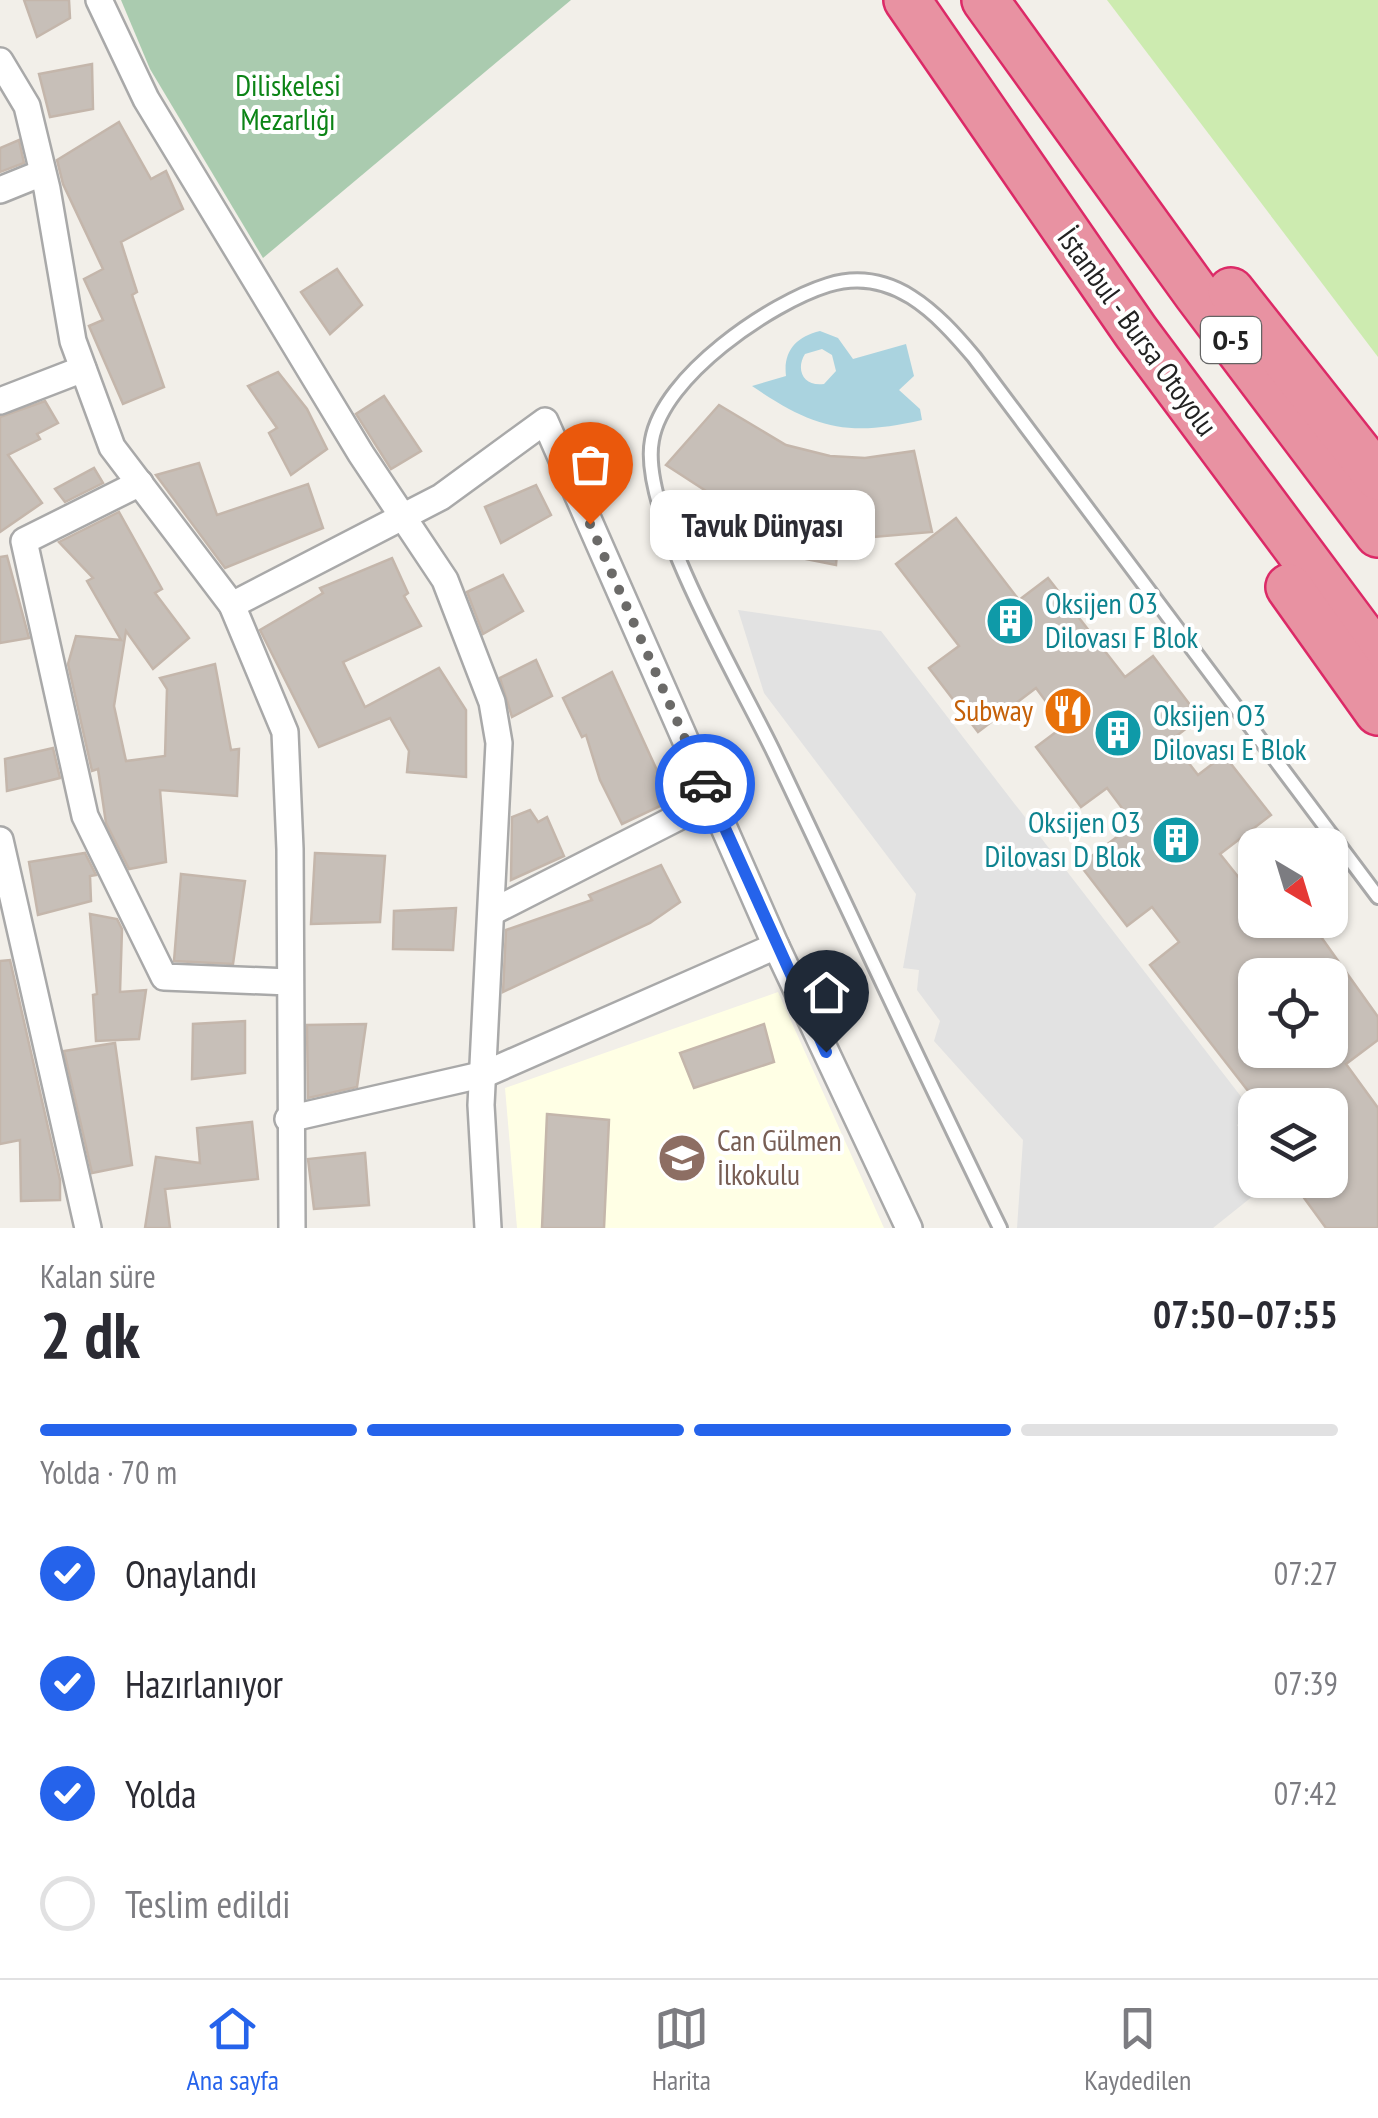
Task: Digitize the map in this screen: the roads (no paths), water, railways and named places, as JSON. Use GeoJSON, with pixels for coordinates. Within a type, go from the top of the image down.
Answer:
{"type":"FeatureCollection","features":[{"type":"Feature","properties":{"kind":"highway","name":"İstanbul - Bursa Otoyolu"},"geometry":{"type":"LineString","coordinates":[[906,0],[1136,332],[1378,658]]}},
{"type":"Feature","properties":{"kind":"highway","name":"O-5"},"geometry":{"type":"LineString","coordinates":[[985,0],[1086,143],[1378,534]]}},
{"type":"Feature","properties":{"kind":"highway"},"geometry":{"type":"LineString","coordinates":[[1086,143],[1238,300],[1378,477]]}},
{"type":"Feature","properties":{"kind":"highway"},"geometry":{"type":"LineString","coordinates":[[1136,332],[1213,472],[1378,712]]}},
{"type":"Feature","properties":{"kind":"street"},"geometry":{"type":"LineString","coordinates":[[100,0],[146,98],[360,454],[445,580],[492,702],[498,744],[481,1105],[488,1228]]}},
{"type":"Feature","properties":{"kind":"street"},"geometry":{"type":"LineString","coordinates":[[0,61],[27,106],[72,341],[112,447],[232,605],[285,732],[292,1228]]}},
{"type":"Feature","properties":{"kind":"street"},"geometry":{"type":"LineString","coordinates":[[0,190],[42,173]]}},
{"type":"Feature","properties":{"kind":"street"},"geometry":{"type":"LineString","coordinates":[[0,402],[83,368]]}},
{"type":"Feature","properties":{"kind":"street"},"geometry":{"type":"LineString","coordinates":[[232,605],[441,498],[544,421],[776,946],[909,1228]]}},
{"type":"Feature","properties":{"kind":"street"},"geometry":{"type":"LineString","coordinates":[[140,483],[24,542],[85,816],[164,976],[289,982]]}},
{"type":"Feature","properties":{"kind":"street"},"geometry":{"type":"LineString","coordinates":[[492,912],[712,800]]}},
{"type":"Feature","properties":{"kind":"street"},"geometry":{"type":"LineString","coordinates":[[0,840],[88,1228]]}},
{"type":"Feature","properties":{"kind":"street"},"geometry":{"type":"LineString","coordinates":[[288,1119],[485,1074],[776,946]]}},
{"type":"Feature","properties":{"kind":"lane"},"geometry":{"type":"LineString","coordinates":[[1000,1228],[720,644],[658,502],[651,470],[652,440],[662,412],[681,386],[716,352],[773,310],[836,283],[862,280],[883,284],[925,304],[974,357],[1378,897]]}},
{"type":"Feature","properties":{"kind":"water"},"geometry":{"type":"Polygon","coordinates":[[[820,331],[838,338],[853,359],[906,344],[914,376],[899,390],[920,409],[922,420],[873,428],[833,426],[795,412],[752,386],[786,376],[789,352],[798,341],[820,331]],[[822,349],[805,354],[803,376],[811,383],[824,384],[836,371],[832,355],[822,349]]]}},
{"type":"Feature","properties":{"kind":"place","name":"Tavuk Dünyası"},"geometry":{"type":"Point","coordinates":[590,524]}},
{"type":"Feature","properties":{"kind":"place","name":"Oksijen O3 Dilovası F Blok"},"geometry":{"type":"Point","coordinates":[1010,621]}},
{"type":"Feature","properties":{"kind":"place","name":"Subway"},"geometry":{"type":"Point","coordinates":[1068,711]}},
{"type":"Feature","properties":{"kind":"place","name":"Oksijen O3 Dilovası E Blok"},"geometry":{"type":"Point","coordinates":[1118,733]}},
{"type":"Feature","properties":{"kind":"place","name":"Oksijen O3 Dilovası D Blok"},"geometry":{"type":"Point","coordinates":[1176,840]}},
{"type":"Feature","properties":{"kind":"place","name":"Can Gülmen İlkokulu"},"geometry":{"type":"Point","coordinates":[682,1158]}},
{"type":"Feature","properties":{"kind":"park label","name":"Diliskelesi Mezarlığı"},"geometry":{"type":"Point","coordinates":[288,103]}}]}
